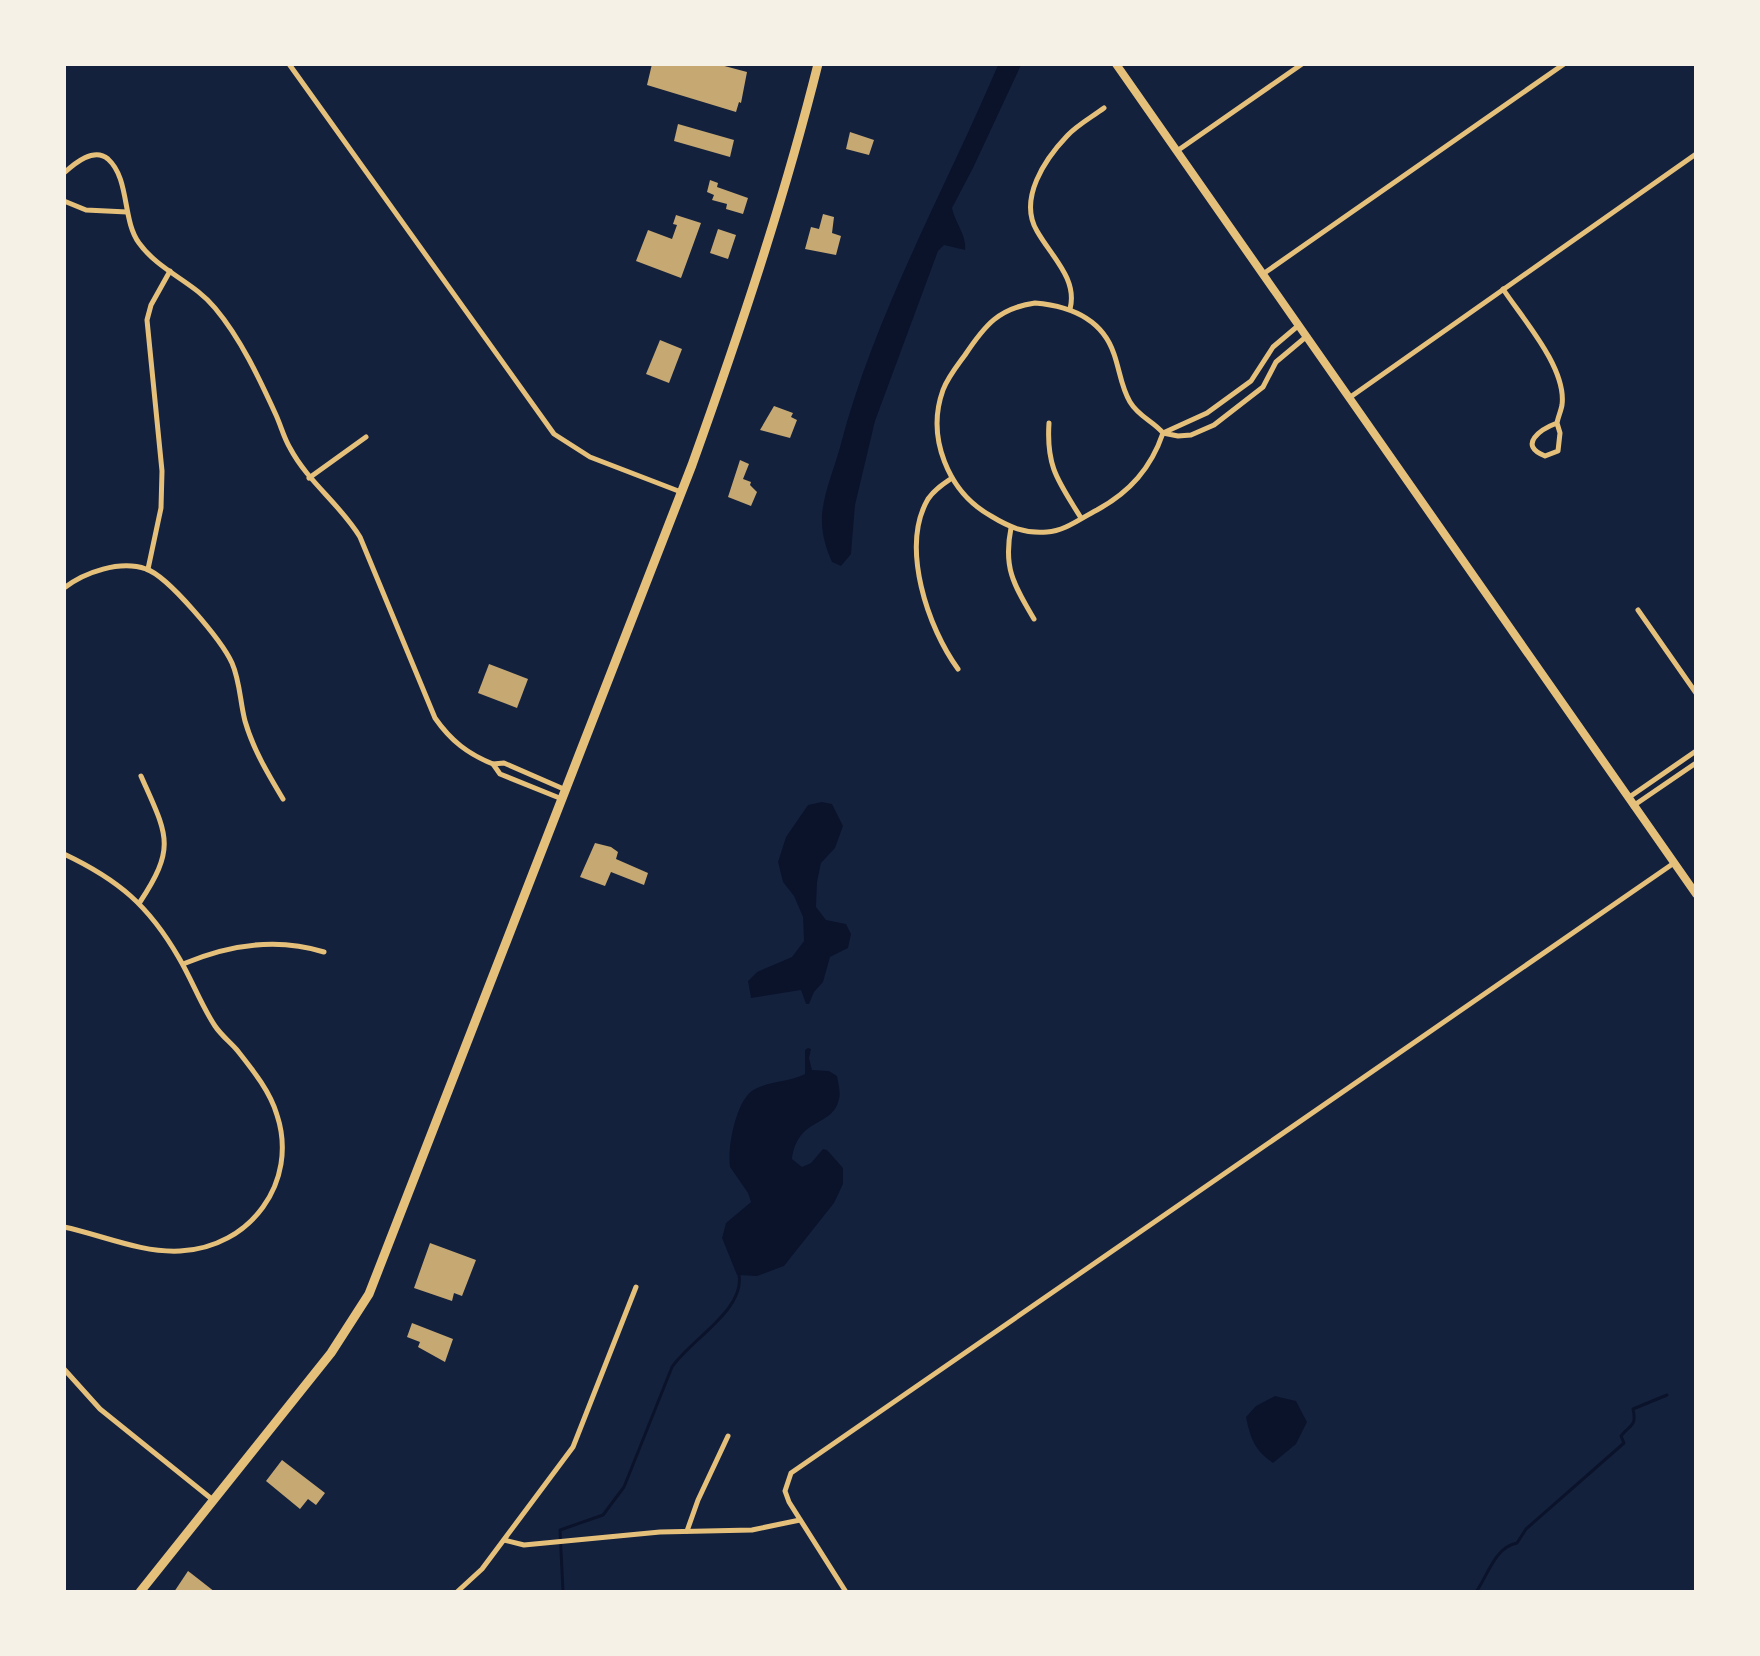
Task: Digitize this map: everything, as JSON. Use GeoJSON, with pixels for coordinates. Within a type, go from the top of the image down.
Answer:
{"type":"FeatureCollection","features":[{"type":"Feature","properties":{"kind":"main road"},"geometry":{"type":"LineString","coordinates":[[140,1592],[331,1353],[369,1294],[681,492],[741,329],[764,247],[797,149],[818,64]]}},
{"type":"Feature","properties":{"kind":"main road"},"geometry":{"type":"LineString","coordinates":[[1116,64],[1695,894]]}},
{"type":"Feature","properties":{"kind":"street"},"geometry":{"type":"LineString","coordinates":[[289,64],[554,434],[590,457],[681,492]]}},
{"type":"Feature","properties":{"kind":"street"},"geometry":{"type":"LineString","coordinates":[[1177,151],[1302,64]]}},
{"type":"Feature","properties":{"kind":"street"},"geometry":{"type":"LineString","coordinates":[[1263,274],[1564,64]]}},
{"type":"Feature","properties":{"kind":"street"},"geometry":{"type":"LineString","coordinates":[[1070,309],[1073,296],[1072,284],[1035,228],[1032,215],[1032,191],[1043,167],[1067,135],[1104,108]]}},
{"type":"Feature","properties":{"kind":"street"},"geometry":{"type":"LineString","coordinates":[[64,173],[90,155],[100,154],[108,160],[118,175],[127,212],[139,243],[170,271],[201,293],[230,329],[260,381],[289,447],[309,478],[350,520],[360,537],[435,718],[444,731],[467,752],[493,764],[504,763],[564,794]]}},
{"type":"Feature","properties":{"kind":"street"},"geometry":{"type":"LineString","coordinates":[[1349,398],[1695,154]]}},
{"type":"Feature","properties":{"kind":"street"},"geometry":{"type":"LineString","coordinates":[[64,201],[86,210],[127,212]]}},
{"type":"Feature","properties":{"kind":"street"},"geometry":{"type":"LineString","coordinates":[[148,569],[161,508],[162,471],[147,320],[151,305],[170,271]]}},
{"type":"Feature","properties":{"kind":"street"},"geometry":{"type":"LineString","coordinates":[[1503,289],[1547,354],[1556,372],[1562,404],[1557,423],[1560,433],[1558,451],[1545,456],[1538,453],[1533,445],[1533,437],[1538,431],[1557,423]]}},
{"type":"Feature","properties":{"kind":"street"},"geometry":{"type":"LineString","coordinates":[[1299,325],[1265,356],[1251,381],[1207,413],[1163,433],[1159,447],[1140,478],[1110,503],[1057,530],[1046,532],[1011,528],[970,502],[952,478],[940,449],[938,423],[943,390],[952,373],[982,331],[1004,311],[1015,306],[1035,303],[1070,309],[1088,318],[1100,329],[1113,351],[1130,402],[1137,414],[1163,433],[1178,436],[1191,435],[1214,425],[1263,387],[1276,362],[1307,336]]}},
{"type":"Feature","properties":{"kind":"street"},"geometry":{"type":"LineString","coordinates":[[1265,356],[1276,362]]}},
{"type":"Feature","properties":{"kind":"street"},"geometry":{"type":"LineString","coordinates":[[1207,413],[1214,425]]}},
{"type":"Feature","properties":{"kind":"street"},"geometry":{"type":"LineString","coordinates":[[1048,423],[1048,458],[1081,518]]}},
{"type":"Feature","properties":{"kind":"street"},"geometry":{"type":"LineString","coordinates":[[309,478],[366,437]]}},
{"type":"Feature","properties":{"kind":"street"},"geometry":{"type":"LineString","coordinates":[[952,478],[929,498],[923,511],[918,526],[918,561],[932,624],[941,644],[958,669]]}},
{"type":"Feature","properties":{"kind":"street"},"geometry":{"type":"LineString","coordinates":[[1011,528],[1008,559],[1010,573],[1014,587],[1034,619]]}},
{"type":"Feature","properties":{"kind":"street"},"geometry":{"type":"LineString","coordinates":[[64,588],[84,575],[98,570],[148,569],[175,591],[207,626],[232,663],[250,736],[283,799]]}},
{"type":"Feature","properties":{"kind":"street"},"geometry":{"type":"LineString","coordinates":[[1638,610],[1695,693]]}},
{"type":"Feature","properties":{"kind":"street"},"geometry":{"type":"LineString","coordinates":[[1628,798],[1695,751]]}},
{"type":"Feature","properties":{"kind":"street"},"geometry":{"type":"LineString","coordinates":[[1633,806],[1695,763]]}},
{"type":"Feature","properties":{"kind":"street"},"geometry":{"type":"LineString","coordinates":[[493,764],[500,774],[564,794]]}},
{"type":"Feature","properties":{"kind":"street"},"geometry":{"type":"LineString","coordinates":[[1675,765],[1681,773]]}},
{"type":"Feature","properties":{"kind":"street"},"geometry":{"type":"LineString","coordinates":[[140,902],[158,875],[165,844],[164,832],[141,776]]}},
{"type":"Feature","properties":{"kind":"street"},"geometry":{"type":"LineString","coordinates":[[64,854],[103,875],[140,902],[159,926],[183,964],[215,1027],[267,1092],[278,1115],[283,1165],[276,1188],[253,1219],[231,1236],[208,1246],[179,1251],[145,1247],[64,1227]]}},
{"type":"Feature","properties":{"kind":"street"},"geometry":{"type":"LineString","coordinates":[[846,1592],[784,1491],[791,1473],[1674,863]]}},
{"type":"Feature","properties":{"kind":"street"},"geometry":{"type":"LineString","coordinates":[[183,964],[227,948],[258,944],[305,946],[324,952]]}},
{"type":"Feature","properties":{"kind":"street"},"geometry":{"type":"LineString","coordinates":[[457,1592],[471,1581],[573,1448],[636,1287]]}},
{"type":"Feature","properties":{"kind":"street"},"geometry":{"type":"LineString","coordinates":[[64,1369],[100,1409],[213,1500]]}},
{"type":"Feature","properties":{"kind":"street"},"geometry":{"type":"LineString","coordinates":[[687,1531],[698,1500],[728,1436]]}},
{"type":"Feature","properties":{"kind":"street"},"geometry":{"type":"LineString","coordinates":[[504,1540],[524,1545],[687,1531],[752,1530],[800,1520]]}},
{"type":"Feature","properties":{"kind":"water"},"geometry":{"type":"Polygon","coordinates":[[[998,65],[1021,65],[952,208],[964,239],[965,250],[944,245],[938,251],[875,421],[855,505],[851,554],[841,566],[832,562],[827,550],[822,514],[827,489],[855,397],[891,301],[998,65]]]}},
{"type":"Feature","properties":{"kind":"water"},"geometry":{"type":"Polygon","coordinates":[[[822,802],[832,804],[843,826],[835,848],[821,863],[817,882],[816,907],[826,920],[846,924],[851,934],[848,948],[830,957],[823,982],[814,992],[809,1004],[806,1004],[801,990],[751,998],[748,981],[757,972],[792,957],[804,941],[803,917],[794,896],[783,882],[778,862],[786,837],[808,805],[822,802]]]}},
{"type":"Feature","properties":{"kind":"water"},"geometry":{"type":"Polygon","coordinates":[[[811,1049],[809,1058],[812,1070],[829,1071],[837,1076],[840,1097],[836,1108],[830,1115],[801,1136],[795,1145],[792,1159],[802,1167],[811,1163],[823,1149],[827,1150],[843,1168],[843,1184],[834,1203],[784,1266],[757,1276],[737,1275],[722,1238],[726,1223],[751,1202],[748,1193],[730,1167],[734,1124],[743,1102],[755,1089],[805,1074],[805,1050],[811,1049]]]}},
{"type":"Feature","properties":{"kind":"water"},"geometry":{"type":"Polygon","coordinates":[[[1275,1396],[1296,1401],[1307,1422],[1296,1444],[1273,1463],[1254,1443],[1246,1417],[1256,1406],[1275,1396]]]}},
{"type":"Feature","properties":{"kind":"building"},"geometry":{"type":"Polygon","coordinates":[[[652,64],[717,64],[747,72],[741,103],[739,102],[736,112],[647,85],[652,64]]]}},
{"type":"Feature","properties":{"kind":"building"},"geometry":{"type":"Polygon","coordinates":[[[678,124],[734,140],[730,157],[674,141],[678,124]]]}},
{"type":"Feature","properties":{"kind":"building"},"geometry":{"type":"Polygon","coordinates":[[[850,132],[874,140],[869,155],[846,149],[850,132]]]}},
{"type":"Feature","properties":{"kind":"building"},"geometry":{"type":"Polygon","coordinates":[[[710,180],[718,183],[717,187],[748,198],[743,214],[726,209],[727,204],[712,200],[714,195],[707,192],[710,180]]]}},
{"type":"Feature","properties":{"kind":"building"},"geometry":{"type":"Polygon","coordinates":[[[823,214],[834,217],[832,233],[841,236],[836,255],[805,249],[811,227],[819,229],[823,214]]]}},
{"type":"Feature","properties":{"kind":"building"},"geometry":{"type":"Polygon","coordinates":[[[676,215],[701,223],[681,278],[636,261],[648,230],[672,239],[677,225],[673,224],[676,215]]]}},
{"type":"Feature","properties":{"kind":"building"},"geometry":{"type":"Polygon","coordinates":[[[718,229],[736,235],[728,259],[710,253],[718,229]]]}},
{"type":"Feature","properties":{"kind":"building"},"geometry":{"type":"Polygon","coordinates":[[[660,340],[682,349],[669,383],[646,374],[660,340]]]}},
{"type":"Feature","properties":{"kind":"building"},"geometry":{"type":"Polygon","coordinates":[[[774,406],[793,413],[791,417],[797,420],[790,438],[760,430],[774,406]]]}},
{"type":"Feature","properties":{"kind":"building"},"geometry":{"type":"Polygon","coordinates":[[[740,460],[749,464],[743,479],[751,482],[750,485],[757,492],[751,506],[728,497],[740,460]]]}},
{"type":"Feature","properties":{"kind":"building"},"geometry":{"type":"Polygon","coordinates":[[[489,664],[528,679],[517,708],[478,693],[489,664]]]}},
{"type":"Feature","properties":{"kind":"building"},"geometry":{"type":"Polygon","coordinates":[[[595,843],[611,847],[618,852],[616,859],[648,873],[644,885],[611,872],[605,886],[580,877],[595,843]]]}},
{"type":"Feature","properties":{"kind":"building"},"geometry":{"type":"Polygon","coordinates":[[[430,1243],[476,1260],[462,1296],[454,1293],[452,1301],[414,1288],[430,1243]]]}},
{"type":"Feature","properties":{"kind":"building"},"geometry":{"type":"Polygon","coordinates":[[[412,1323],[453,1339],[445,1362],[418,1347],[420,1342],[407,1337],[412,1323]]]}},
{"type":"Feature","properties":{"kind":"building"},"geometry":{"type":"Polygon","coordinates":[[[282,1460],[325,1493],[316,1505],[308,1499],[300,1509],[266,1481],[282,1460]]]}},
{"type":"Feature","properties":{"kind":"building"},"geometry":{"type":"Polygon","coordinates":[[[188,1571],[192,1574],[215,1592],[174,1592],[188,1571]]]}},
{"type":"Feature","properties":{"kind":"waterway"},"geometry":{"type":"LineString","coordinates":[[563,1592],[560,1530],[603,1515],[624,1487],[672,1367],[734,1300],[739,1288],[739,1275]]}},
{"type":"Feature","properties":{"kind":"waterway"},"geometry":{"type":"LineString","coordinates":[[1476,1592],[1503,1550],[1517,1543],[1526,1529],[1624,1443],[1621,1436],[1632,1425],[1633,1409],[1667,1395]]}}]}
